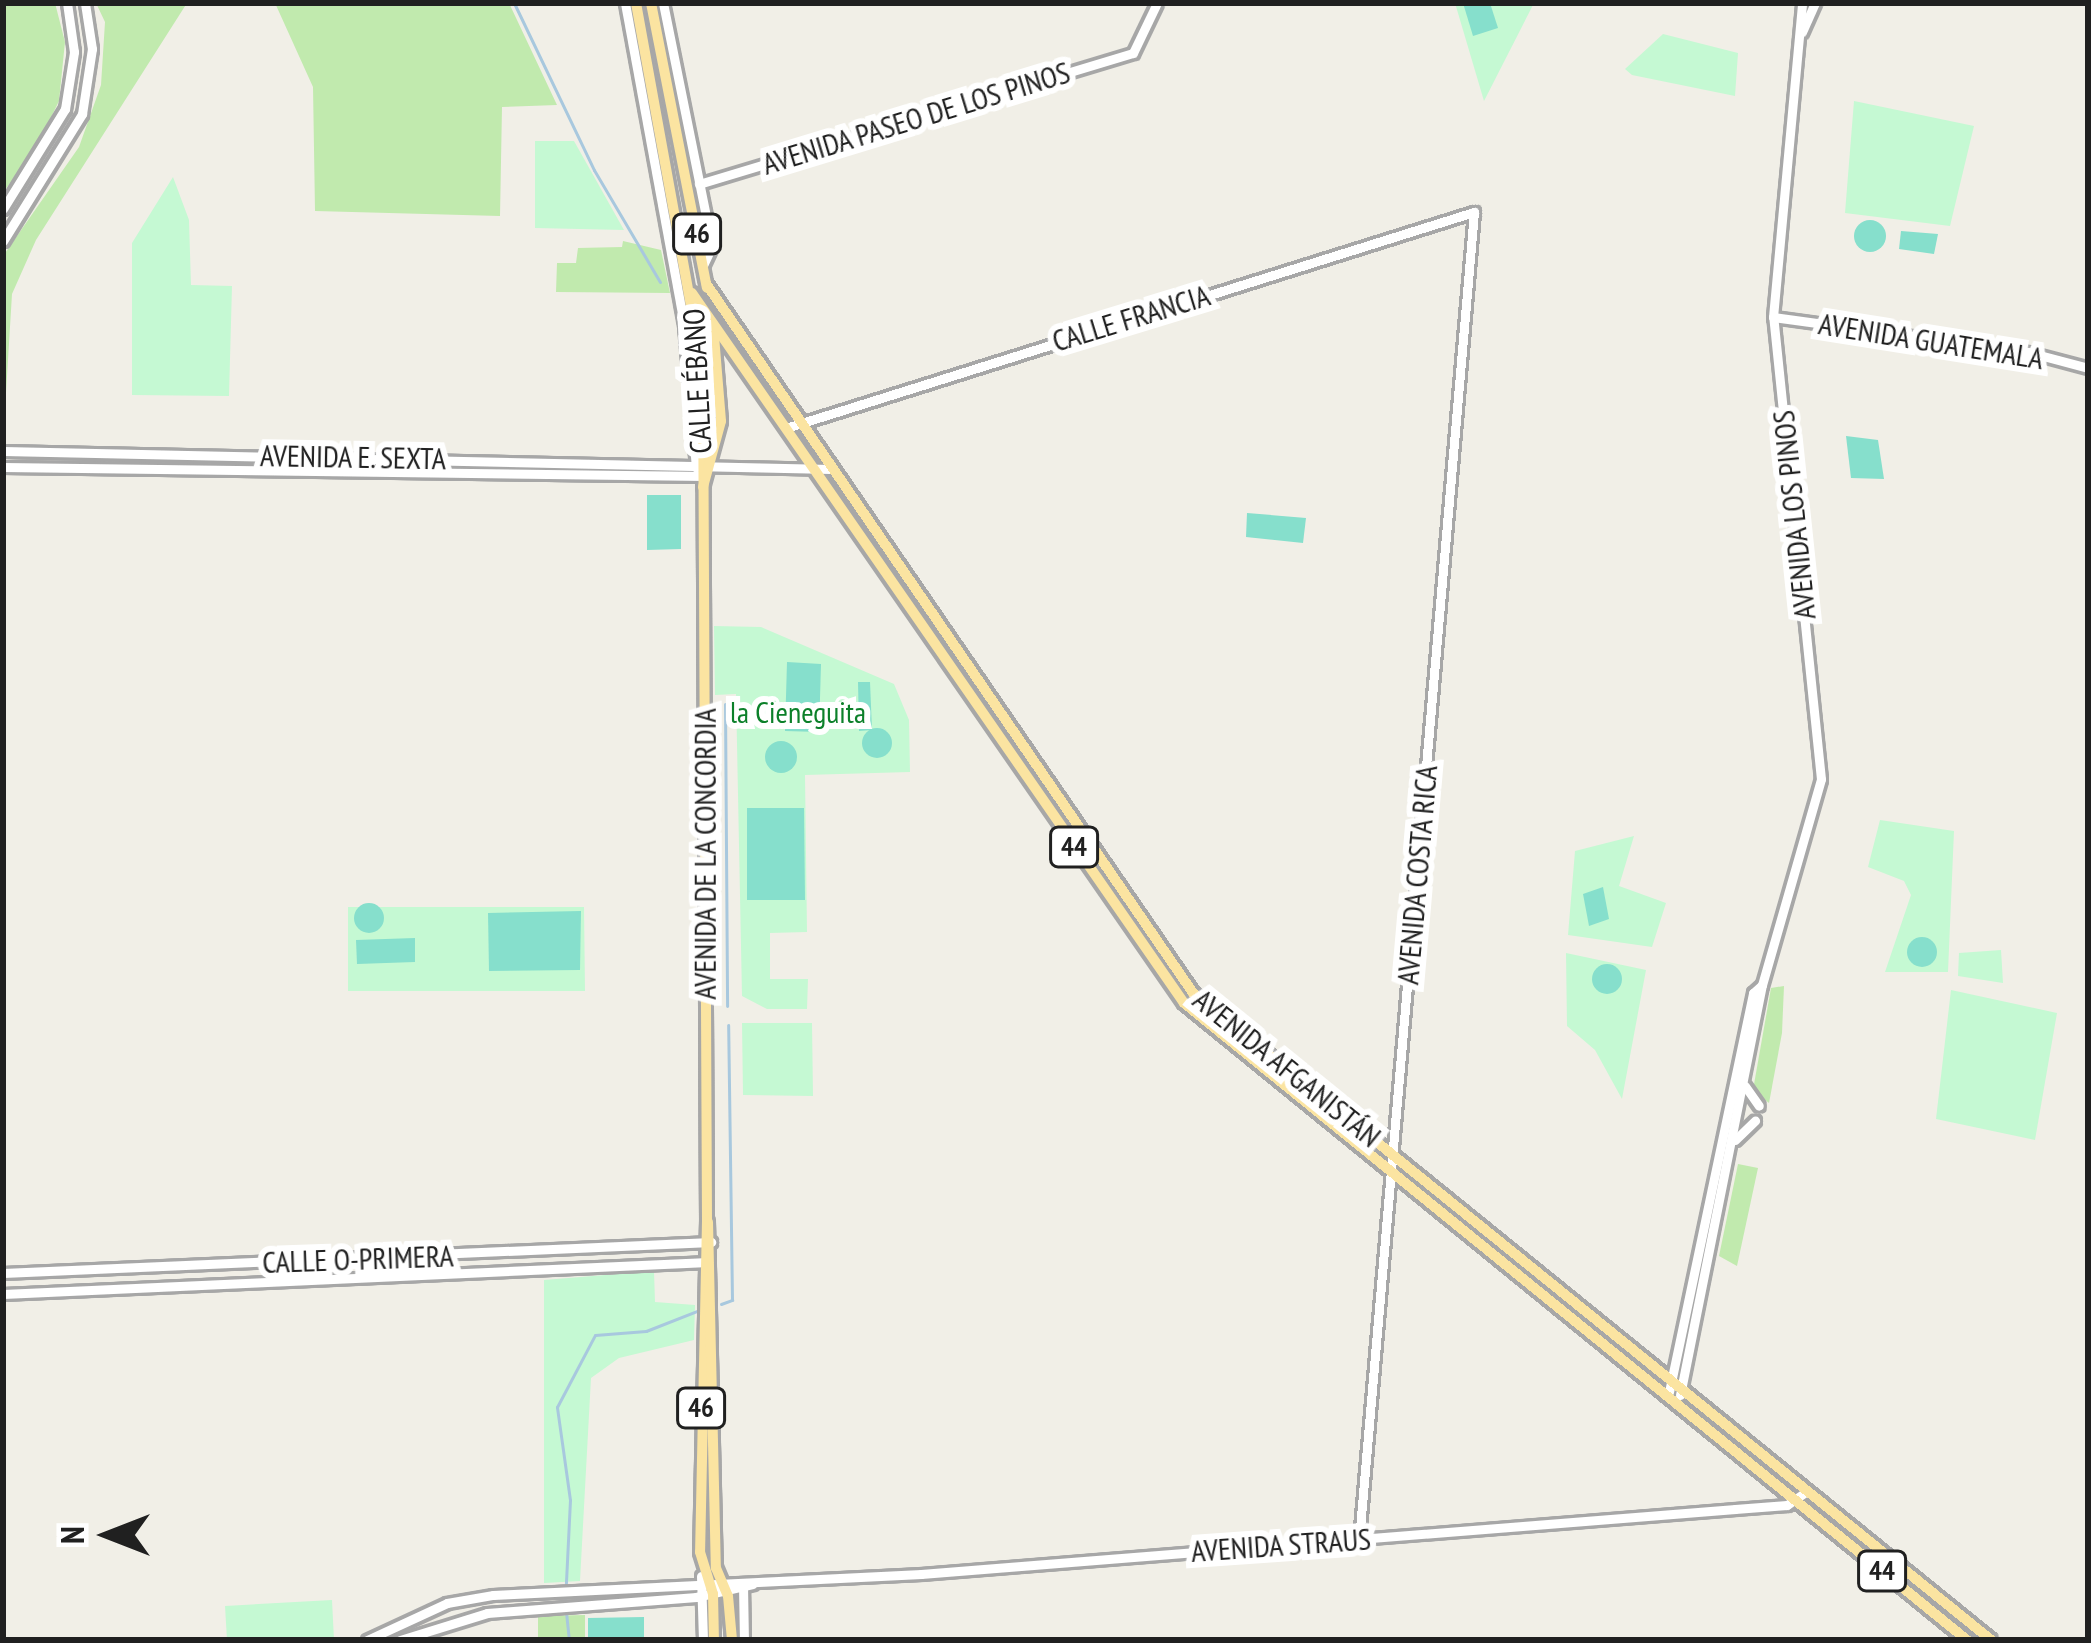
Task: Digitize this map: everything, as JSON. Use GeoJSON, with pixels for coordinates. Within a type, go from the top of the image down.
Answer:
{"type":"FeatureCollection","features":[{"type":"Feature","properties":{"kind":"main road","name":"CALLE ÉBANO"},"geometry":{"type":"LineString","coordinates":[[635,3],[661,170],[677,216],[692,293],[707,472]]}},
{"type":"Feature","properties":{"kind":"main road","name":"CALLE ÉBANO"},"geometry":{"type":"LineString","coordinates":[[651,3],[676,99],[712,317],[721,402],[707,472]]}},
{"type":"Feature","properties":{"kind":"main road"},"geometry":{"type":"LineString","coordinates":[[667,235],[677,216]]}},
{"type":"Feature","properties":{"kind":"main road","name":"AVENIDA AFGANISTÁN"},"geometry":{"type":"LineString","coordinates":[[707,285],[818,469],[1172,989],[1389,1170],[1676,1392]]}},
{"type":"Feature","properties":{"kind":"main road","name":"AVENIDA AFGANISTÁN"},"geometry":{"type":"LineString","coordinates":[[692,293],[832,469],[1176,973],[1967,1640]]}},
{"type":"Feature","properties":{"kind":"main road","name":"AVENIDA DE LA CONCORDIA"},"geometry":{"type":"LineString","coordinates":[[707,472],[712,1580],[708,1595],[714,1640]]}},
{"type":"Feature","properties":{"kind":"main road","name":"AVENIDA DE LA CONCORDIA"},"geometry":{"type":"LineString","coordinates":[[707,1262],[712,1580],[732,1640]]}},
{"type":"Feature","properties":{"kind":"main road","name":"AVENIDA AFGANISTÁN"},"geometry":{"type":"LineString","coordinates":[[1800,1497],[1991,1640]]}},
{"type":"Feature","properties":{"kind":"street"},"geometry":{"type":"LineString","coordinates":[[3,209],[65,109],[74,52],[67,3]]}},
{"type":"Feature","properties":{"kind":"street"},"geometry":{"type":"LineString","coordinates":[[3,241],[82,114],[92,50],[86,3]]}},
{"type":"Feature","properties":{"kind":"street"},"geometry":{"type":"LineString","coordinates":[[625,3],[661,170],[667,235],[707,472],[832,469]]}},
{"type":"Feature","properties":{"kind":"street"},"geometry":{"type":"LineString","coordinates":[[663,3],[676,99],[712,252],[703,265]]}},
{"type":"Feature","properties":{"kind":"street","name":"AVENIDA PASEO DE LOS PINOS"},"geometry":{"type":"LineString","coordinates":[[699,184],[1133,52],[1157,3]]}},
{"type":"Feature","properties":{"kind":"street"},"geometry":{"type":"LineString","coordinates":[[1800,37],[1802,3]]}},
{"type":"Feature","properties":{"kind":"street"},"geometry":{"type":"LineString","coordinates":[[1800,37],[1815,3]]}},
{"type":"Feature","properties":{"kind":"street","name":"AVENIDA LOS PINOS"},"geometry":{"type":"LineString","coordinates":[[1676,1392],[1736,1140],[1762,985],[1821,779],[1773,316],[1800,37]]}},
{"type":"Feature","properties":{"kind":"street","name":"CALLE FRANCIA"},"geometry":{"type":"LineString","coordinates":[[795,424],[1474,212]]}},
{"type":"Feature","properties":{"kind":"street","name":"AVENIDA COSTA RICA"},"geometry":{"type":"LineString","coordinates":[[1359,1539],[1474,212]]}},
{"type":"Feature","properties":{"kind":"street","name":"AVENIDA GUATEMALA"},"geometry":{"type":"LineString","coordinates":[[1773,316],[2028,352],[2088,368]]}},
{"type":"Feature","properties":{"kind":"street","name":"AVENIDA E. SEXTA"},"geometry":{"type":"LineString","coordinates":[[3,451],[707,472]]}},
{"type":"Feature","properties":{"kind":"street","name":"AVENIDA E. SEXTA"},"geometry":{"type":"LineString","coordinates":[[3,467],[707,472]]}},
{"type":"Feature","properties":{"kind":"street","name":"AVENIDA LOS PINOS"},"geometry":{"type":"LineString","coordinates":[[1676,1392],[1753,993],[1762,985]]}},
{"type":"Feature","properties":{"kind":"street"},"geometry":{"type":"LineString","coordinates":[[1745,1087],[1759,1106]]}},
{"type":"Feature","properties":{"kind":"street"},"geometry":{"type":"LineString","coordinates":[[1736,1140],[1755,1121]]}},
{"type":"Feature","properties":{"kind":"street","name":"CALLE O-PRIMERA"},"geometry":{"type":"LineString","coordinates":[[3,1273],[707,1242]]}},
{"type":"Feature","properties":{"kind":"street","name":"CALLE O-PRIMERA"},"geometry":{"type":"LineString","coordinates":[[3,1294],[707,1262]]}},
{"type":"Feature","properties":{"kind":"street","name":"AVENIDA STRAUS"},"geometry":{"type":"LineString","coordinates":[[367,1640],[447,1603],[554,1590],[712,1580],[746,1584],[1359,1539],[1800,1497]]}},
{"type":"Feature","properties":{"kind":"street"},"geometry":{"type":"LineString","coordinates":[[744,1640],[746,1584]]}},
{"type":"Feature","properties":{"kind":"street"},"geometry":{"type":"LineString","coordinates":[[400,1640],[441,1622],[708,1595]]}},
{"type":"Feature","properties":{"kind":"street","name":"AVENIDA DE LA CONCORDIA"},"geometry":{"type":"LineString","coordinates":[[703,1640],[708,1595]]}},
{"type":"Feature","properties":{"kind":"green space"},"geometry":{"type":"Polygon","coordinates":[[[3,3],[55,3],[65,42],[59,101],[31,158],[3,192],[3,3]]]}},
{"type":"Feature","properties":{"kind":"green space"},"geometry":{"type":"Polygon","coordinates":[[[96,3],[187,3],[36,240],[12,294],[3,442],[3,256],[79,147],[101,85],[105,22],[96,3]]]}},
{"type":"Feature","properties":{"kind":"green space"},"geometry":{"type":"Polygon","coordinates":[[[275,3],[509,3],[557,105],[502,107],[500,216],[315,211],[313,87],[275,3]]]}},
{"type":"Feature","properties":{"kind":"green space"},"geometry":{"type":"Polygon","coordinates":[[[1455,3],[1534,3],[1484,101],[1455,3]]]}},
{"type":"Feature","properties":{"kind":"green space"},"geometry":{"type":"Polygon","coordinates":[[[1463,3],[1490,3],[1498,28],[1473,36],[1463,3]]]}},
{"type":"Feature","properties":{"kind":"green space"},"geometry":{"type":"Polygon","coordinates":[[[1663,34],[1738,53],[1735,96],[1632,75],[1625,69],[1663,34]]]}},
{"type":"Feature","properties":{"kind":"green space"},"geometry":{"type":"Polygon","coordinates":[[[1854,101],[1974,126],[1950,226],[1845,213],[1854,101]]]}},
{"type":"Feature","properties":{"kind":"green space"},"geometry":{"type":"Polygon","coordinates":[[[535,141],[574,141],[624,230],[535,228],[535,141]]]}},
{"type":"Feature","properties":{"kind":"green space"},"geometry":{"type":"Polygon","coordinates":[[[173,177],[189,220],[191,285],[232,286],[229,396],[132,395],[132,243],[173,177]]]}},
{"type":"Feature","properties":{"kind":"green space"},"geometry":{"type":"Polygon","coordinates":[[[1870,220],[1881,225],[1886,236],[1881,247],[1870,252],[1859,247],[1854,236],[1859,225],[1870,220]]]}},
{"type":"Feature","properties":{"kind":"green space"},"geometry":{"type":"Polygon","coordinates":[[[1901,231],[1938,234],[1934,254],[1899,249],[1901,231]]]}},
{"type":"Feature","properties":{"kind":"green space"},"geometry":{"type":"Polygon","coordinates":[[[623,241],[661,250],[670,293],[556,292],[557,263],[576,263],[578,248],[622,247],[623,241]]]}},
{"type":"Feature","properties":{"kind":"green space"},"geometry":{"type":"Polygon","coordinates":[[[1846,436],[1878,440],[1884,479],[1851,478],[1846,436]]]}},
{"type":"Feature","properties":{"kind":"green space"},"geometry":{"type":"Polygon","coordinates":[[[647,495],[681,495],[681,549],[647,550],[647,495]]]}},
{"type":"Feature","properties":{"kind":"green space"},"geometry":{"type":"Polygon","coordinates":[[[1247,513],[1306,518],[1303,543],[1246,537],[1247,513]]]}},
{"type":"Feature","properties":{"kind":"green space","name":"la Cieneguita"},"geometry":{"type":"Polygon","coordinates":[[[714,626],[761,627],[894,684],[909,720],[910,772],[805,775],[807,932],[770,933],[770,979],[808,979],[807,1009],[767,1009],[742,996],[736,694],[715,695],[714,626]]]}},
{"type":"Feature","properties":{"kind":"green space"},"geometry":{"type":"Polygon","coordinates":[[[787,662],[821,664],[819,732],[785,731],[787,662]]]}},
{"type":"Feature","properties":{"kind":"green space"},"geometry":{"type":"Polygon","coordinates":[[[858,682],[870,682],[872,730],[859,731],[858,682]]]}},
{"type":"Feature","properties":{"kind":"green space"},"geometry":{"type":"Polygon","coordinates":[[[877,728],[892,743],[877,758],[862,743],[877,728]]]}},
{"type":"Feature","properties":{"kind":"green space"},"geometry":{"type":"Polygon","coordinates":[[[781,741],[792,746],[797,757],[792,768],[781,773],[770,768],[765,757],[770,746],[781,741]]]}},
{"type":"Feature","properties":{"kind":"green space"},"geometry":{"type":"Polygon","coordinates":[[[747,808],[804,808],[805,900],[747,900],[747,808]]]}},
{"type":"Feature","properties":{"kind":"green space"},"geometry":{"type":"Polygon","coordinates":[[[1880,820],[1954,831],[1948,972],[1885,972],[1911,895],[1904,881],[1868,867],[1880,820]]]}},
{"type":"Feature","properties":{"kind":"green space"},"geometry":{"type":"Polygon","coordinates":[[[1634,836],[1619,886],[1666,903],[1652,947],[1568,935],[1575,851],[1634,836]]]}},
{"type":"Feature","properties":{"kind":"green space"},"geometry":{"type":"Polygon","coordinates":[[[1603,887],[1609,919],[1589,926],[1583,894],[1603,887]]]}},
{"type":"Feature","properties":{"kind":"green space"},"geometry":{"type":"Polygon","coordinates":[[[369,903],[380,907],[384,918],[380,929],[369,933],[358,929],[354,918],[358,907],[369,903]]]}},
{"type":"Feature","properties":{"kind":"green space"},"geometry":{"type":"Polygon","coordinates":[[[348,907],[584,907],[585,991],[348,991],[348,907]]]}},
{"type":"Feature","properties":{"kind":"green space"},"geometry":{"type":"Polygon","coordinates":[[[581,911],[580,970],[489,971],[488,913],[581,911]]]}},
{"type":"Feature","properties":{"kind":"green space"},"geometry":{"type":"Polygon","coordinates":[[[1922,937],[1933,941],[1937,952],[1933,963],[1922,967],[1911,963],[1907,952],[1911,941],[1922,937]]]}},
{"type":"Feature","properties":{"kind":"green space"},"geometry":{"type":"Polygon","coordinates":[[[415,938],[415,962],[357,964],[356,940],[415,938]]]}},
{"type":"Feature","properties":{"kind":"green space"},"geometry":{"type":"Polygon","coordinates":[[[2001,950],[2003,983],[1958,976],[1959,953],[2001,950]]]}},
{"type":"Feature","properties":{"kind":"green space"},"geometry":{"type":"Polygon","coordinates":[[[1566,953],[1646,970],[1622,1099],[1595,1050],[1567,1026],[1566,953]]]}},
{"type":"Feature","properties":{"kind":"green space"},"geometry":{"type":"Polygon","coordinates":[[[1607,964],[1618,968],[1622,979],[1618,990],[1607,994],[1596,990],[1592,979],[1596,968],[1607,964]]]}},
{"type":"Feature","properties":{"kind":"green space"},"geometry":{"type":"Polygon","coordinates":[[[1784,986],[1782,1033],[1769,1103],[1753,1090],[1771,988],[1784,986]]]}},
{"type":"Feature","properties":{"kind":"green space"},"geometry":{"type":"Polygon","coordinates":[[[1951,990],[2057,1013],[2035,1140],[1936,1119],[1951,990]]]}},
{"type":"Feature","properties":{"kind":"green space"},"geometry":{"type":"Polygon","coordinates":[[[742,1023],[812,1023],[813,1096],[743,1095],[742,1023]]]}},
{"type":"Feature","properties":{"kind":"green space"},"geometry":{"type":"Polygon","coordinates":[[[1738,1164],[1758,1168],[1737,1266],[1719,1256],[1738,1164]]]}},
{"type":"Feature","properties":{"kind":"green space"},"geometry":{"type":"Polygon","coordinates":[[[654,1271],[655,1302],[695,1305],[694,1340],[619,1358],[591,1378],[580,1581],[544,1583],[544,1280],[654,1271]]]}},
{"type":"Feature","properties":{"kind":"green space"},"geometry":{"type":"Polygon","coordinates":[[[332,1600],[334,1640],[227,1640],[225,1606],[332,1600]]]}},
{"type":"Feature","properties":{"kind":"green space"},"geometry":{"type":"Polygon","coordinates":[[[585,1615],[585,1640],[538,1640],[538,1616],[585,1615]]]}},
{"type":"Feature","properties":{"kind":"green space"},"geometry":{"type":"Polygon","coordinates":[[[644,1617],[644,1640],[588,1640],[588,1618],[644,1617]]]}},
{"type":"Feature","properties":{"kind":"waterway"},"geometry":{"type":"LineString","coordinates":[[514,3],[594,170],[660,282]]}},
{"type":"Feature","properties":{"kind":"waterway"},"geometry":{"type":"LineString","coordinates":[[725,704],[727,1006]]}},
{"type":"Feature","properties":{"kind":"waterway"},"geometry":{"type":"LineString","coordinates":[[721,1304],[732,1300],[728,1025]]}},
{"type":"Feature","properties":{"kind":"waterway"},"geometry":{"type":"LineString","coordinates":[[565,1602],[570,1500],[557,1407],[595,1335],[646,1331],[697,1311]]}},
{"type":"Feature","properties":{"kind":"waterway"},"geometry":{"type":"LineString","coordinates":[[566,1612],[569,1640]]}}]}
